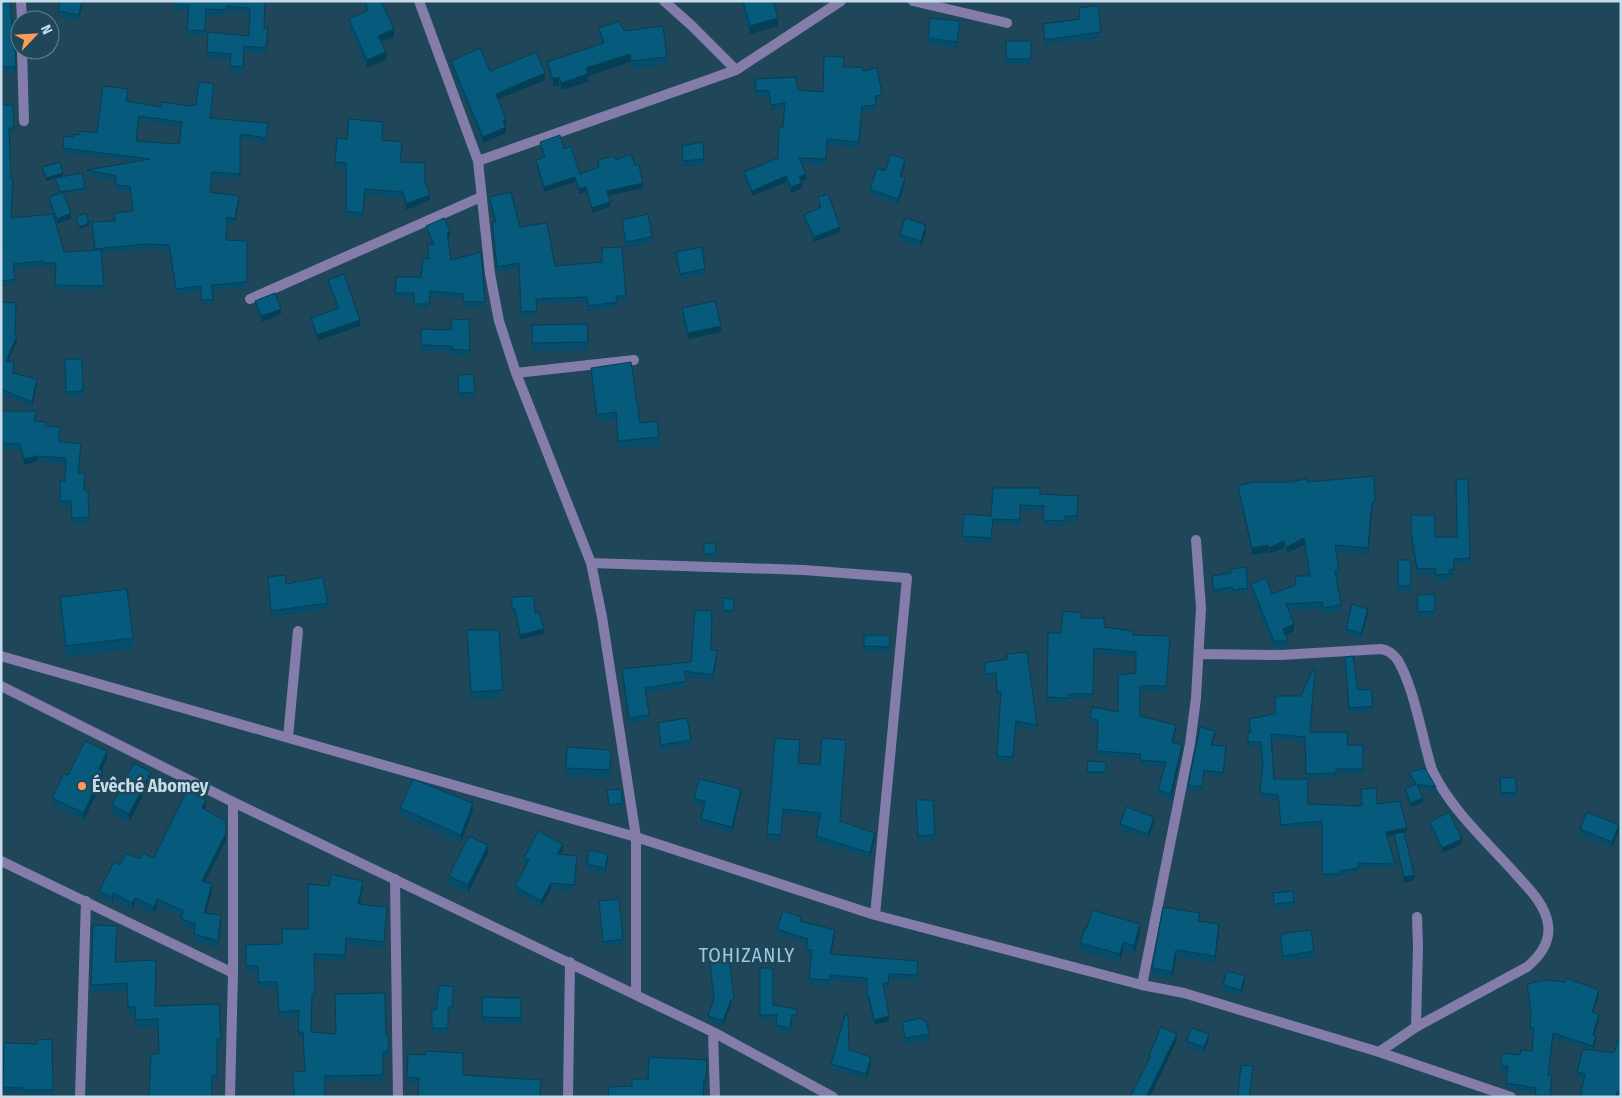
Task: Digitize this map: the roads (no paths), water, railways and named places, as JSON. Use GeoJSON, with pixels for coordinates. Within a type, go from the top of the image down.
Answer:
{"type":"FeatureCollection","features":[{"type":"Feature","properties":{"kind":"street"},"geometry":{"type":"LineString","coordinates":[[420,1],[478,161],[481,197],[499,321],[516,373],[591,563],[602,617],[636,837],[636,994]]}},
{"type":"Feature","properties":{"kind":"street"},"geometry":{"type":"LineString","coordinates":[[664,1],[691,24],[736,70]]}},
{"type":"Feature","properties":{"kind":"street"},"geometry":{"type":"LineString","coordinates":[[478,161],[736,70],[841,1]]}},
{"type":"Feature","properties":{"kind":"street"},"geometry":{"type":"LineString","coordinates":[[913,1],[1007,23]]}},
{"type":"Feature","properties":{"kind":"street"},"geometry":{"type":"LineString","coordinates":[[22,60],[24,121]]}},
{"type":"Feature","properties":{"kind":"street"},"geometry":{"type":"LineString","coordinates":[[250,299],[481,197]]}},
{"type":"Feature","properties":{"kind":"street"},"geometry":{"type":"LineString","coordinates":[[516,373],[634,360]]}},
{"type":"Feature","properties":{"kind":"street"},"geometry":{"type":"LineString","coordinates":[[1142,985],[1190,744],[1200,654],[1201,608],[1196,540]]}},
{"type":"Feature","properties":{"kind":"street"},"geometry":{"type":"LineString","coordinates":[[591,563],[804,570],[906,578],[875,915]]}},
{"type":"Feature","properties":{"kind":"street"},"geometry":{"type":"LineString","coordinates":[[288,737],[298,631]]}},
{"type":"Feature","properties":{"kind":"street"},"geometry":{"type":"LineString","coordinates":[[1200,654],[1281,655],[1381,649],[1391,653],[1397,659],[1406,682],[1437,782],[1457,809],[1519,878],[1542,908],[1549,926],[1547,941],[1540,955],[1528,967],[1416,1027],[1379,1052]]}},
{"type":"Feature","properties":{"kind":"street"},"geometry":{"type":"LineString","coordinates":[[1,656],[636,837],[875,915],[1142,985],[1184,993],[1379,1052],[1484,1092],[1511,1097]]}},
{"type":"Feature","properties":{"kind":"street"},"geometry":{"type":"LineString","coordinates":[[1,686],[233,802],[713,1032],[833,1097]]}},
{"type":"Feature","properties":{"kind":"street"},"geometry":{"type":"LineString","coordinates":[[230,1097],[233,973],[233,802]]}},
{"type":"Feature","properties":{"kind":"street"},"geometry":{"type":"LineString","coordinates":[[1,861],[233,973]]}},
{"type":"Feature","properties":{"kind":"street"},"geometry":{"type":"LineString","coordinates":[[395,879],[398,1097]]}},
{"type":"Feature","properties":{"kind":"street"},"geometry":{"type":"LineString","coordinates":[[80,1097],[86,901]]}},
{"type":"Feature","properties":{"kind":"street"},"geometry":{"type":"LineString","coordinates":[[1416,916],[1418,946],[1416,1027]]}},
{"type":"Feature","properties":{"kind":"street"},"geometry":{"type":"LineString","coordinates":[[568,1097],[570,962]]}},
{"type":"Feature","properties":{"kind":"street"},"geometry":{"type":"LineString","coordinates":[[713,1032],[714,1097]]}},
{"type":"Feature","properties":{"kind":"place","name":"Évêché Abomey"},"geometry":{"type":"Point","coordinates":[82,786]}},
{"type":"Feature","properties":{"kind":"district","name":"TOHIZANLY"},"geometry":{"type":"Point","coordinates":[747,955]}}]}
